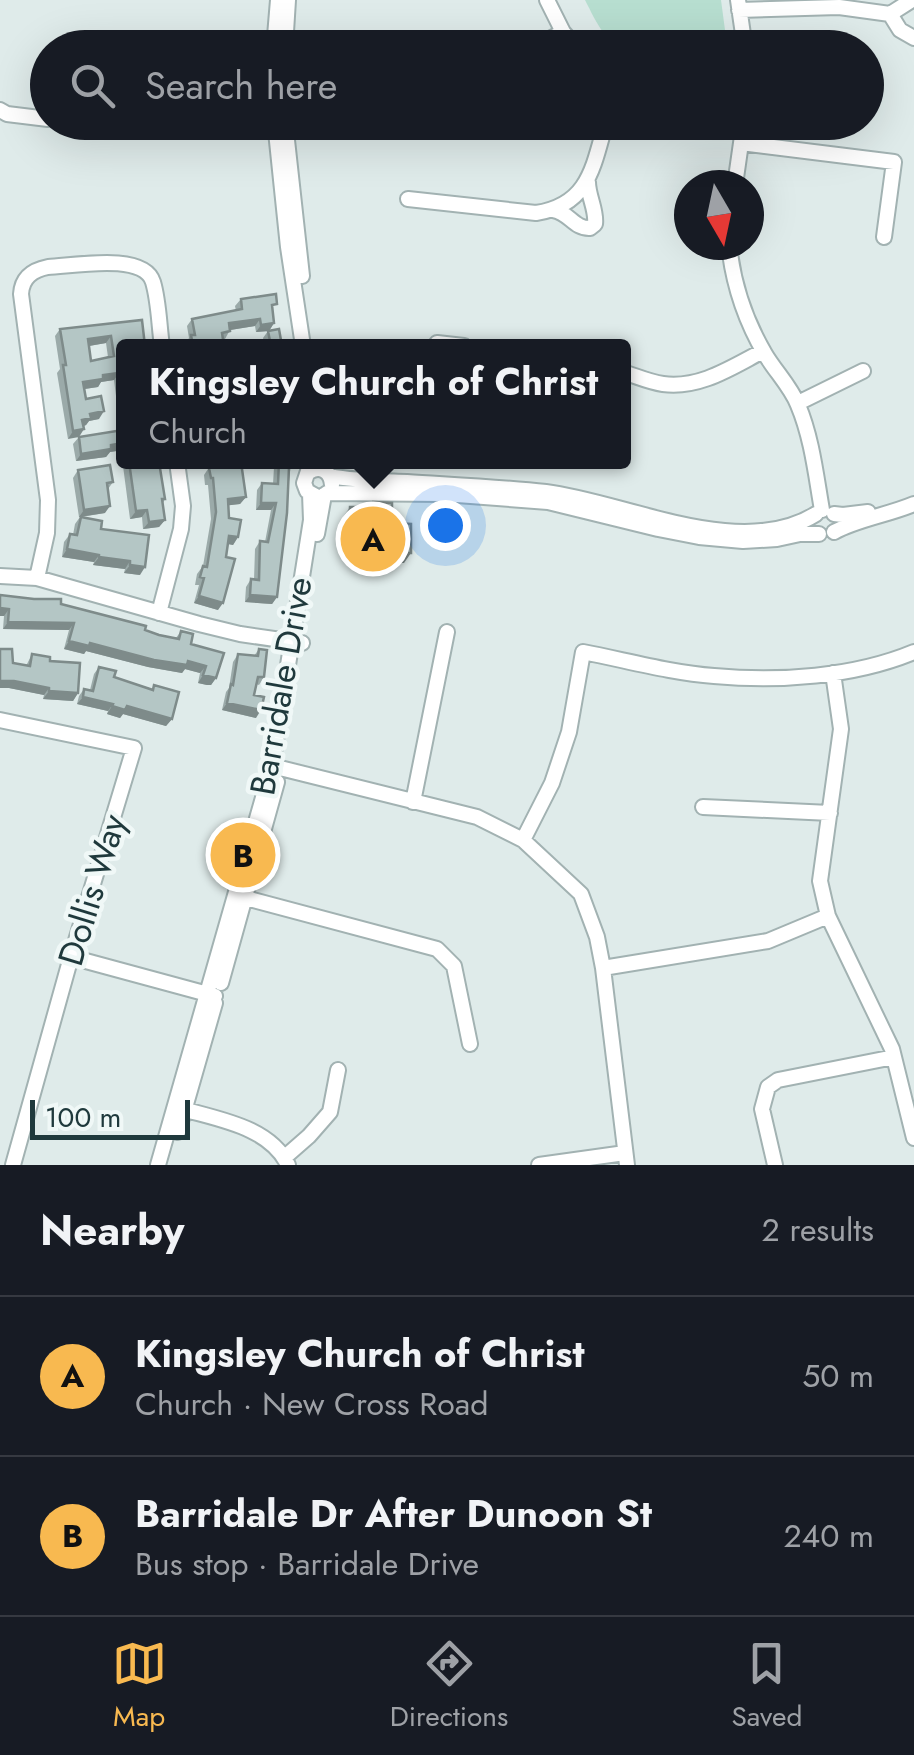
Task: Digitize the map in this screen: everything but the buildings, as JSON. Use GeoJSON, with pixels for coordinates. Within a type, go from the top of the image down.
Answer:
{"type":"FeatureCollection","features":[{"type":"Feature","properties":{"kind":"street"},"geometry":{"type":"LineString","coordinates":[[276,30],[278,0]]}},
{"type":"Feature","properties":{"kind":"street"},"geometry":{"type":"LineString","coordinates":[[286,30],[288,0]]}},
{"type":"Feature","properties":{"kind":"street"},"geometry":{"type":"LineString","coordinates":[[547,0],[562,30]]}},
{"type":"Feature","properties":{"kind":"street"},"geometry":{"type":"LineString","coordinates":[[742,30],[739,5],[839,7],[890,14],[913,2]]}},
{"type":"Feature","properties":{"kind":"street"},"geometry":{"type":"LineString","coordinates":[[890,14],[900,30],[914,38]]}},
{"type":"Feature","properties":{"kind":"street"},"geometry":{"type":"LineString","coordinates":[[0,110],[30,117]]}},
{"type":"Feature","properties":{"kind":"street"},"geometry":{"type":"LineString","coordinates":[[277,140],[302,339]]}},
{"type":"Feature","properties":{"kind":"street"},"geometry":{"type":"LineString","coordinates":[[286,140],[310,339]]}},
{"type":"Feature","properties":{"kind":"street"},"geometry":{"type":"LineString","coordinates":[[553,210],[562,211],[578,226],[594,224],[588,182],[601,140]]}},
{"type":"Feature","properties":{"kind":"street"},"geometry":{"type":"LineString","coordinates":[[737,170],[741,140]]}},
{"type":"Feature","properties":{"kind":"street"},"geometry":{"type":"LineString","coordinates":[[741,143],[894,162],[884,237]]}},
{"type":"Feature","properties":{"kind":"street"},"geometry":{"type":"LineString","coordinates":[[408,199],[536,213],[570,202],[588,182]]}},
{"type":"Feature","properties":{"kind":"street"},"geometry":{"type":"LineString","coordinates":[[731,260],[741,303],[763,351],[798,403],[824,513],[838,525],[826,533]]}},
{"type":"Feature","properties":{"kind":"street"},"geometry":{"type":"LineString","coordinates":[[37,578],[47,533],[48,500],[21,294],[25,280],[38,269],[48,267],[125,263],[144,269],[153,283],[161,339]]}},
{"type":"Feature","properties":{"kind":"street"},"geometry":{"type":"LineString","coordinates":[[631,375],[660,384],[686,385],[763,351]]}},
{"type":"Feature","properties":{"kind":"street"},"geometry":{"type":"LineString","coordinates":[[798,403],[863,370]]}},
{"type":"Feature","properties":{"kind":"street"},"geometry":{"type":"LineString","coordinates":[[160,612],[183,506],[178,469]]}},
{"type":"Feature","properties":{"kind":"street"},"geometry":{"type":"LineString","coordinates":[[309,469],[304,484],[320,494],[444,494],[548,502],[658,529],[742,541],[826,533],[914,504]]}},
{"type":"Feature","properties":{"kind":"street"},"geometry":{"type":"LineString","coordinates":[[320,494],[332,485],[328,470],[550,493],[660,520],[743,531],[788,527],[824,513],[865,513],[914,495]]}},
{"type":"Feature","properties":{"kind":"street","name":"Barridale Drive"},"geometry":{"type":"LineString","coordinates":[[168,1165],[180,1108],[277,767],[298,642],[310,520],[320,494]]}},
{"type":"Feature","properties":{"kind":"street"},"geometry":{"type":"LineString","coordinates":[[824,513],[812,524],[826,533]]}},
{"type":"Feature","properties":{"kind":"street"},"geometry":{"type":"LineString","coordinates":[[0,576],[37,578],[240,634],[298,642]]}},
{"type":"Feature","properties":{"kind":"street"},"geometry":{"type":"LineString","coordinates":[[413,802],[448,632]]}},
{"type":"Feature","properties":{"kind":"street"},"geometry":{"type":"LineString","coordinates":[[523,840],[552,783],[569,732],[583,652],[710,676],[782,679],[833,673],[914,652]]}},
{"type":"Feature","properties":{"kind":"street"},"geometry":{"type":"LineString","coordinates":[[833,673],[841,729],[820,882],[828,916],[894,1057],[914,1138]]}},
{"type":"Feature","properties":{"kind":"street","name":"Dollis Way"},"geometry":{"type":"LineString","coordinates":[[0,720],[134,748],[13,1165]]}},
{"type":"Feature","properties":{"kind":"street"},"geometry":{"type":"LineString","coordinates":[[277,767],[477,818],[523,840],[581,894],[597,937],[603,968],[626,1159],[539,1165]]}},
{"type":"Feature","properties":{"kind":"street"},"geometry":{"type":"LineString","coordinates":[[703,806],[830,813]]}},
{"type":"Feature","properties":{"kind":"street"},"geometry":{"type":"LineString","coordinates":[[240,896],[437,949],[454,966],[470,1044]]}},
{"type":"Feature","properties":{"kind":"street"},"geometry":{"type":"LineString","coordinates":[[603,968],[768,941],[828,916]]}},
{"type":"Feature","properties":{"kind":"street"},"geometry":{"type":"LineString","coordinates":[[71,957],[212,996]]}},
{"type":"Feature","properties":{"kind":"street"},"geometry":{"type":"LineString","coordinates":[[776,1165],[762,1109],[768,1087],[778,1080],[894,1057]]}},
{"type":"Feature","properties":{"kind":"street"},"geometry":{"type":"LineString","coordinates":[[180,1108],[246,1128],[268,1142],[286,1161],[330,1112],[338,1070]]}},
{"type":"Feature","properties":{"kind":"street","name":"Barridale Drive"},"geometry":{"type":"LineString","coordinates":[[158,1165],[180,1108]]}},
{"type":"Feature","properties":{"kind":"green space"},"geometry":{"type":"Polygon","coordinates":[[[585,0],[721,0],[725,30],[602,30],[585,0]]]}},
{"type":"Feature","properties":{"kind":"place","name":"Kingsley Church of Christ"},"geometry":{"type":"Point","coordinates":[373,539]}},
{"type":"Feature","properties":{"kind":"place","name":"Barridale Dr After Dunoon St"},"geometry":{"type":"Point","coordinates":[243,855]}}]}
